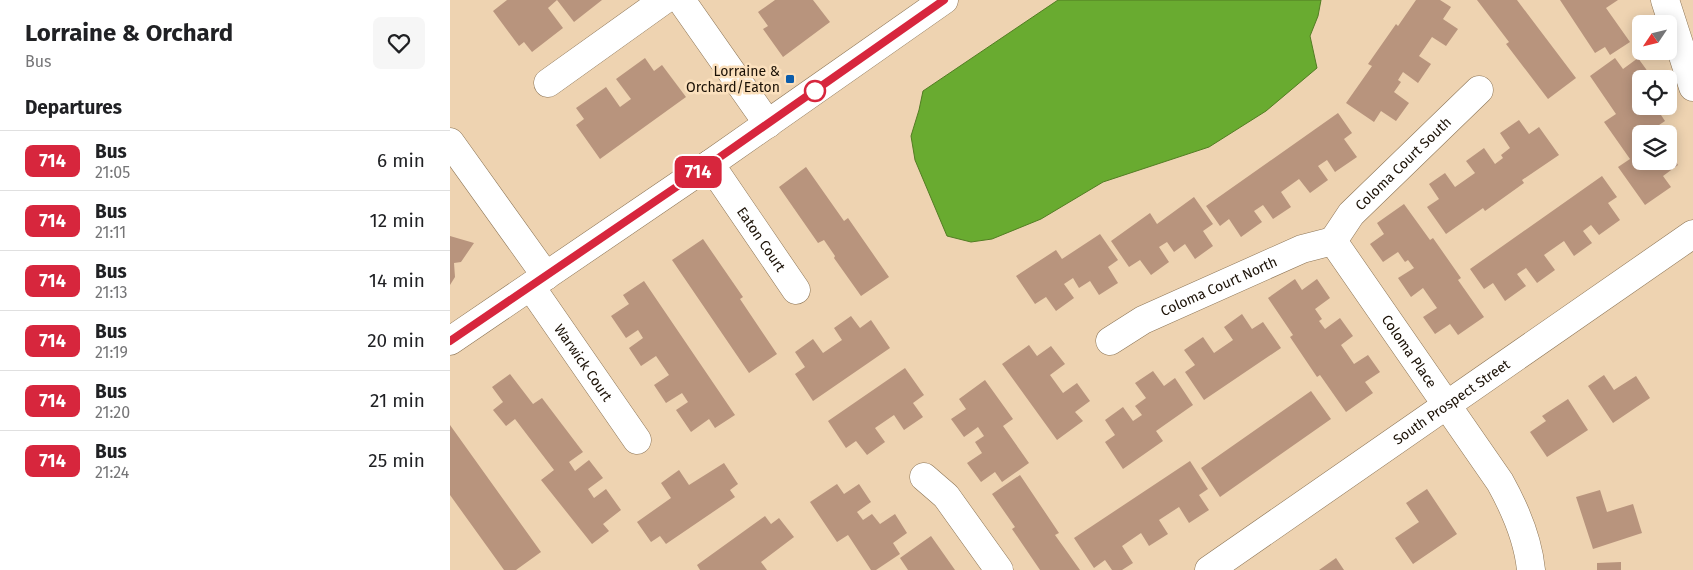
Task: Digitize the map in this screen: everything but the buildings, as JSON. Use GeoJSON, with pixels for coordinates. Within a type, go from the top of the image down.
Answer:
{"type":"FeatureCollection","features":[{"type":"Feature","properties":{"kind":"street"},"geometry":{"type":"LineString","coordinates":[[548,83],[664,0]]}},
{"type":"Feature","properties":{"kind":"street"},"geometry":{"type":"LineString","coordinates":[[681,0],[768,124]]}},
{"type":"Feature","properties":{"kind":"street"},"geometry":{"type":"LineString","coordinates":[[450,341],[768,124],[944,0]]}},
{"type":"Feature","properties":{"kind":"street"},"geometry":{"type":"LineString","coordinates":[[1665,0],[1693,86]]}},
{"type":"Feature","properties":{"kind":"street","name":"Coloma Court South"},"geometry":{"type":"LineString","coordinates":[[1332,241],[1351,214],[1478,90]]}},
{"type":"Feature","properties":{"kind":"street","name":"Warwick Court"},"geometry":{"type":"LineString","coordinates":[[450,142],[637,440]]}},
{"type":"Feature","properties":{"kind":"street","name":"Eaton Court"},"geometry":{"type":"LineString","coordinates":[[710,164],[796,290]]}},
{"type":"Feature","properties":{"kind":"street","name":"South Prospect Street"},"geometry":{"type":"LineString","coordinates":[[1209,570],[1693,234]]}},
{"type":"Feature","properties":{"kind":"street","name":"Coloma Court North"},"geometry":{"type":"LineString","coordinates":[[1110,342],[1143,320],[1302,248],[1332,241]]}},
{"type":"Feature","properties":{"kind":"street","name":"Coloma Place"},"geometry":{"type":"LineString","coordinates":[[1332,241],[1447,405],[1509,498],[1524,536],[1531,570]]}},
{"type":"Feature","properties":{"kind":"street"},"geometry":{"type":"LineString","coordinates":[[924,477],[946,496],[998,570]]}},
{"type":"Feature","properties":{"kind":"shaded area"},"geometry":{"type":"Polygon","coordinates":[[[1058,0],[1321,0],[1318,16],[1310,36],[1317,68],[1266,111],[1209,147],[1103,182],[1041,219],[992,239],[971,242],[947,236],[915,160],[911,136],[923,91],[1058,0]]]}},
{"type":"Feature","properties":{"kind":"bus line","name":"714"},"geometry":{"type":"LineString","coordinates":[[450,341],[710,164],[944,0]]}},
{"type":"Feature","properties":{"kind":"place","name":"Lorraine & Orchard/Eaton"},"geometry":{"type":"Point","coordinates":[790,79]}}]}
